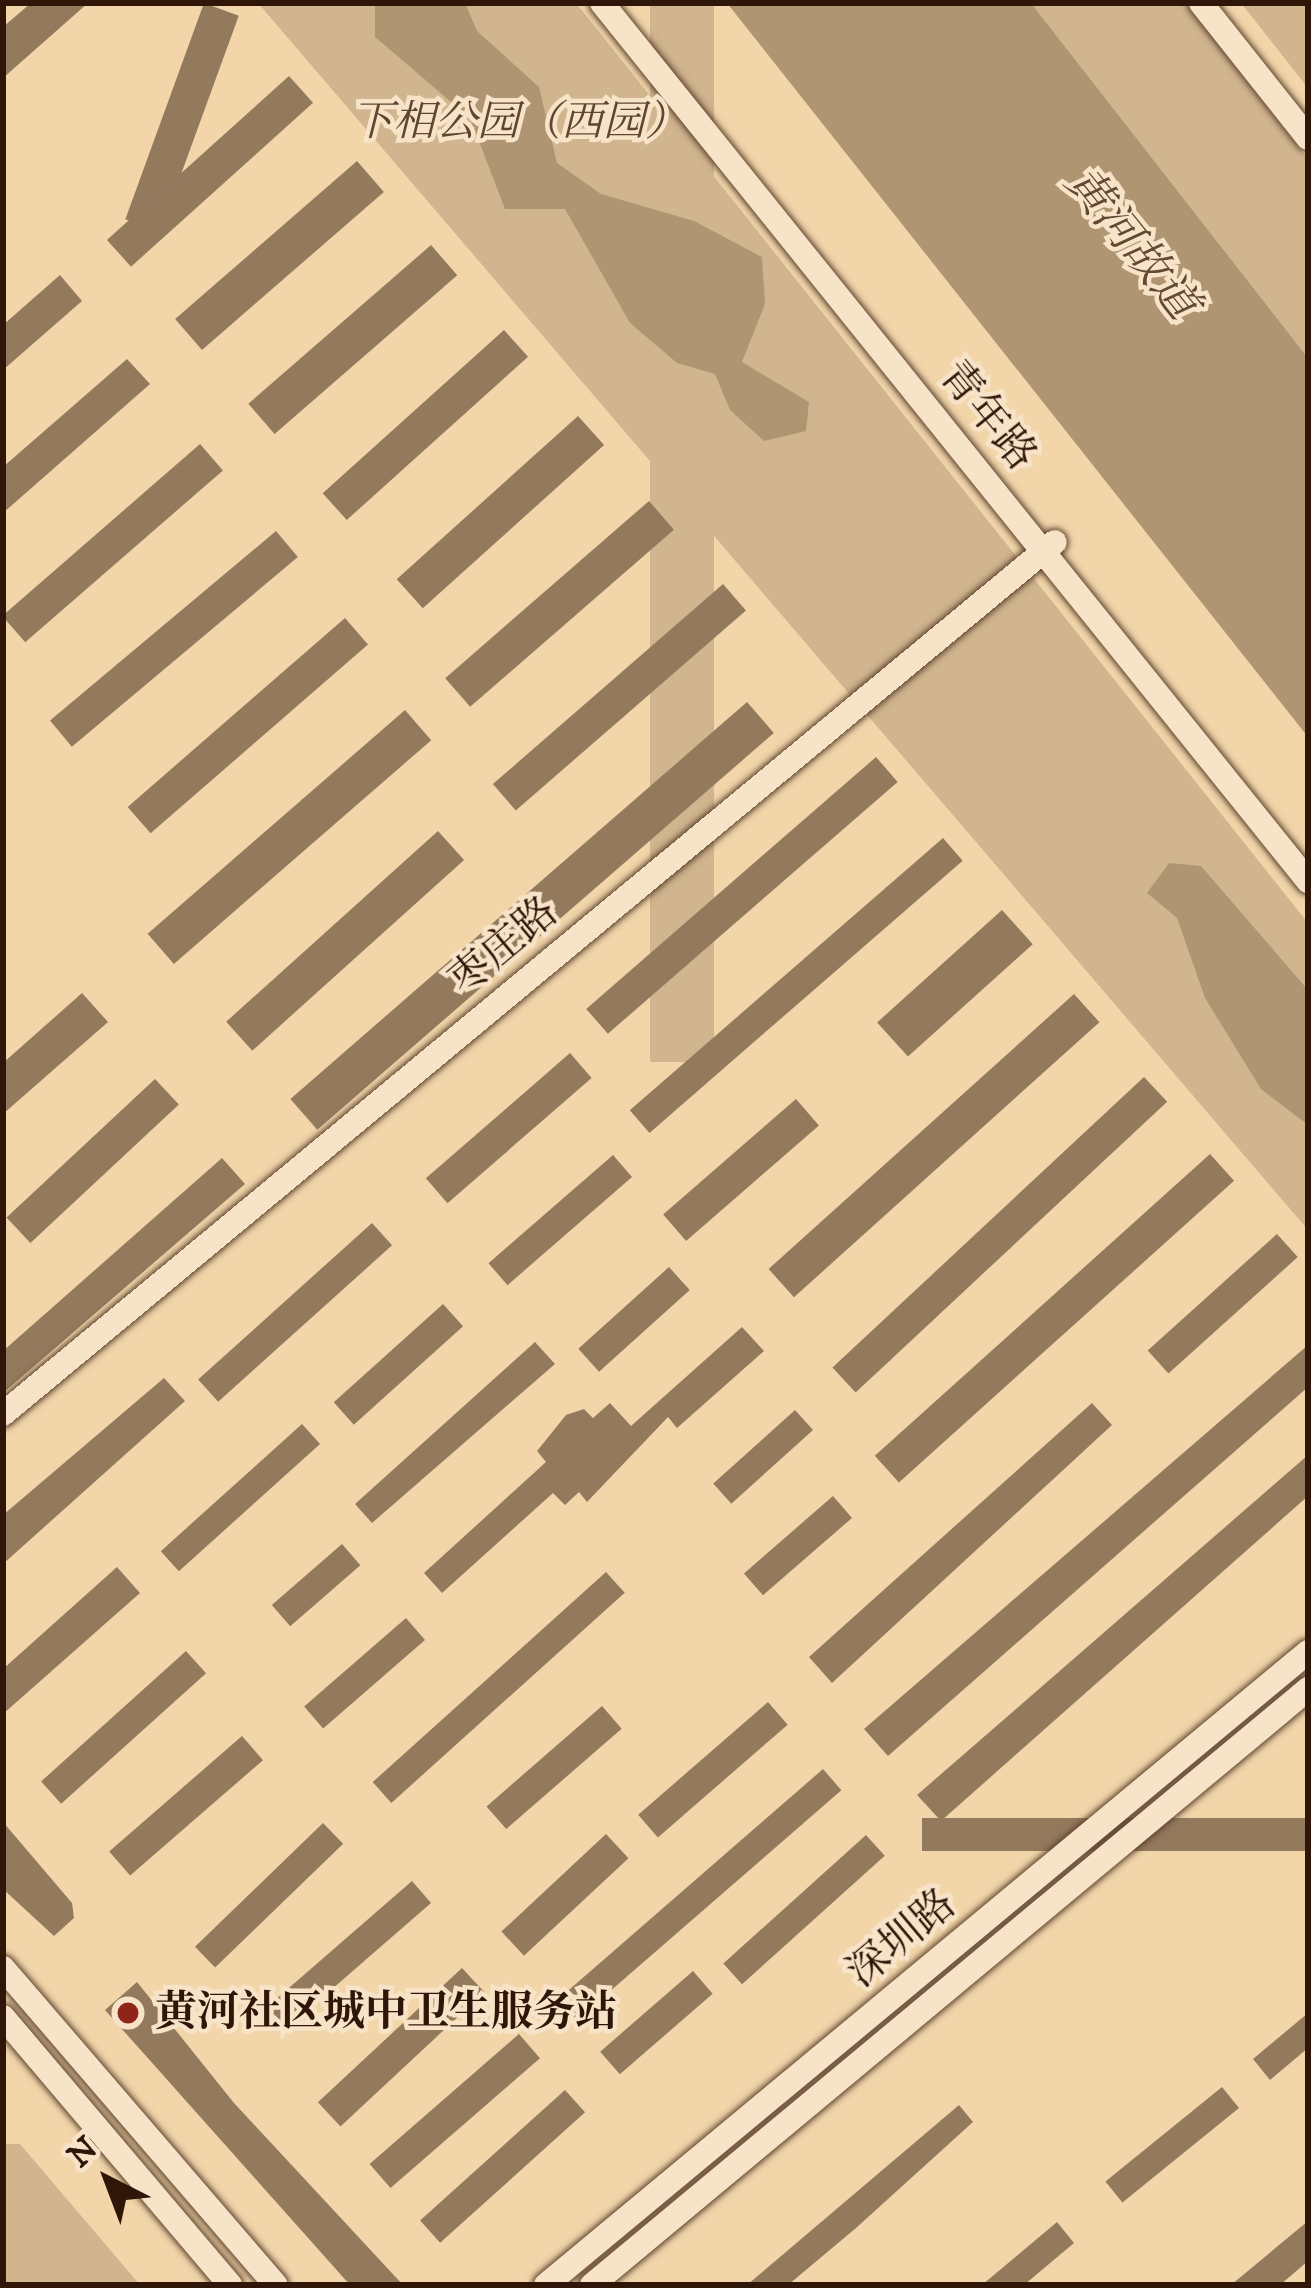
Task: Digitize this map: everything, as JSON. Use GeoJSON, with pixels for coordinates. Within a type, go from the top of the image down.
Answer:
{"type":"FeatureCollection","features":[{"type":"Feature","properties":{"kind":"street","name":"青年路"},"geometry":{"type":"LineString","coordinates":[[602,3],[1308,859]]}},
{"type":"Feature","properties":{"kind":"street","name":"青年路"},"geometry":{"type":"LineString","coordinates":[[619,3],[1050,546],[1308,881]]}},
{"type":"Feature","properties":{"kind":"street"},"geometry":{"type":"LineString","coordinates":[[1201,3],[1308,138]]}},
{"type":"Feature","properties":{"kind":"street","name":"枣庄路"},"geometry":{"type":"LineString","coordinates":[[3,1414],[1050,546]]}},
{"type":"Feature","properties":{"kind":"street","name":"深圳路"},"geometry":{"type":"LineString","coordinates":[[546,2285],[1308,1652]]}},
{"type":"Feature","properties":{"kind":"street","name":"深圳路"},"geometry":{"type":"LineString","coordinates":[[592,2285],[1308,1689]]}},
{"type":"Feature","properties":{"kind":"street"},"geometry":{"type":"LineString","coordinates":[[3,1968],[276,2285]]}},
{"type":"Feature","properties":{"kind":"street"},"geometry":{"type":"LineString","coordinates":[[3,2017],[230,2285]]}},
{"type":"Feature","properties":{"kind":"green space","name":"下相公园（西园）"},"geometry":{"type":"Polygon","coordinates":[[[258,3],[576,3],[1308,923],[1308,1230],[258,3]]]}},
{"type":"Feature","properties":{"kind":"green space"},"geometry":{"type":"Polygon","coordinates":[[[650,3],[714,3],[714,1062],[650,1062],[650,3]]]}},
{"type":"Feature","properties":{"kind":"green space"},"geometry":{"type":"Polygon","coordinates":[[[1031,3],[1186,3],[1308,159],[1308,358],[1031,3]]]}},
{"type":"Feature","properties":{"kind":"green space"},"geometry":{"type":"Polygon","coordinates":[[[1241,3],[1308,3],[1308,88],[1241,3]]]}},
{"type":"Feature","properties":{"kind":"green space"},"geometry":{"type":"Polygon","coordinates":[[[3,2144],[20,2144],[140,2285],[3,2285],[3,2144]]]}},
{"type":"Feature","properties":{"kind":"water"},"geometry":{"type":"Polygon","coordinates":[[[375,3],[465,3],[477,31],[539,87],[557,163],[601,194],[694,221],[762,257],[765,304],[742,362],[809,402],[806,431],[764,441],[730,410],[715,374],[677,363],[630,323],[565,209],[505,209],[470,118],[375,37],[375,3]]]}},
{"type":"Feature","properties":{"kind":"water","name":"黄河故道"},"geometry":{"type":"Polygon","coordinates":[[[727,3],[1031,3],[1308,358],[1308,737],[727,3]]]}},
{"type":"Feature","properties":{"kind":"water"},"geometry":{"type":"Polygon","coordinates":[[[1169,863],[1201,866],[1308,990],[1308,1125],[1261,1089],[1205,998],[1177,918],[1147,893],[1169,863]]]}},
{"type":"Feature","properties":{"kind":"building"},"geometry":{"type":"Polygon","coordinates":[[[31,3],[88,3],[3,78],[3,27],[31,3]]]}},
{"type":"Feature","properties":{"kind":"building"},"geometry":{"type":"Polygon","coordinates":[[[204,3],[239,16],[160,232],[125,219],[204,3]]]}},
{"type":"Feature","properties":{"kind":"building"},"geometry":{"type":"Polygon","coordinates":[[[289,76],[313,103],[131,267],[107,240],[289,76]]]}},
{"type":"Feature","properties":{"kind":"building"},"geometry":{"type":"Polygon","coordinates":[[[357,161],[384,192],[202,350],[175,319],[357,161]]]}},
{"type":"Feature","properties":{"kind":"building"},"geometry":{"type":"Polygon","coordinates":[[[431,245],[457,275],[275,434],[248,404],[431,245]]]}},
{"type":"Feature","properties":{"kind":"building"},"geometry":{"type":"Polygon","coordinates":[[[60,275],[82,301],[3,370],[3,325],[60,275]]]}},
{"type":"Feature","properties":{"kind":"building"},"geometry":{"type":"Polygon","coordinates":[[[504,330],[528,357],[347,520],[323,493],[504,330]]]}},
{"type":"Feature","properties":{"kind":"building"},"geometry":{"type":"Polygon","coordinates":[[[127,359],[150,384],[3,513],[3,467],[127,359]]]}},
{"type":"Feature","properties":{"kind":"building"},"geometry":{"type":"Polygon","coordinates":[[[578,416],[604,445],[423,608],[397,579],[578,416]]]}},
{"type":"Feature","properties":{"kind":"building"},"geometry":{"type":"Polygon","coordinates":[[[200,444],[223,470],[25,642],[3,615],[200,444]]]}},
{"type":"Feature","properties":{"kind":"building"},"geometry":{"type":"Polygon","coordinates":[[[649,501],[674,530],[470,707],[445,678],[649,501]]]}},
{"type":"Feature","properties":{"kind":"building"},"geometry":{"type":"Polygon","coordinates":[[[276,531],[298,557],[72,747],[50,721],[276,531]]]}},
{"type":"Feature","properties":{"kind":"building"},"geometry":{"type":"Polygon","coordinates":[[[723,584],[746,610],[516,811],[493,784],[723,584]]]}},
{"type":"Feature","properties":{"kind":"building"},"geometry":{"type":"Polygon","coordinates":[[[345,618],[368,644],[151,833],[128,807],[345,618]]]}},
{"type":"Feature","properties":{"kind":"building"},"geometry":{"type":"Polygon","coordinates":[[[747,702],[774,733],[317,1130],[290,1099],[747,702]]]}},
{"type":"Feature","properties":{"kind":"building"},"geometry":{"type":"Polygon","coordinates":[[[405,710],[431,740],[174,964],[148,934],[405,710]]]}},
{"type":"Feature","properties":{"kind":"building"},"geometry":{"type":"Polygon","coordinates":[[[876,757],[898,782],[608,1034],[586,1009],[876,757]]]}},
{"type":"Feature","properties":{"kind":"building"},"geometry":{"type":"Polygon","coordinates":[[[438,831],[464,860],[252,1051],[226,1022],[438,831]]]}},
{"type":"Feature","properties":{"kind":"building"},"geometry":{"type":"Polygon","coordinates":[[[943,838],[963,861],[649,1133],[630,1110],[943,838]]]}},
{"type":"Feature","properties":{"kind":"building"},"geometry":{"type":"Polygon","coordinates":[[[1002,910],[1033,944],[908,1057],[877,1022],[1002,910]]]}},
{"type":"Feature","properties":{"kind":"building"},"geometry":{"type":"Polygon","coordinates":[[[82,993],[108,1022],[3,1114],[3,1063],[82,993]]]}},
{"type":"Feature","properties":{"kind":"building"},"geometry":{"type":"Polygon","coordinates":[[[1074,994],[1099,1022],[794,1297],[769,1269],[1074,994]]]}},
{"type":"Feature","properties":{"kind":"building"},"geometry":{"type":"Polygon","coordinates":[[[570,1053],[592,1078],[448,1203],[426,1178],[570,1053]]]}},
{"type":"Feature","properties":{"kind":"building"},"geometry":{"type":"Polygon","coordinates":[[[1144,1077],[1167,1102],[856,1392],[832,1368],[1144,1077]]]}},
{"type":"Feature","properties":{"kind":"building"},"geometry":{"type":"Polygon","coordinates":[[[155,1079],[179,1105],[30,1243],[7,1217],[155,1079]]]}},
{"type":"Feature","properties":{"kind":"building"},"geometry":{"type":"Polygon","coordinates":[[[796,1099],[819,1125],[686,1241],[663,1214],[796,1099]]]}},
{"type":"Feature","properties":{"kind":"building"},"geometry":{"type":"Polygon","coordinates":[[[1210,1154],[1234,1181],[899,1483],[875,1456],[1210,1154]]]}},
{"type":"Feature","properties":{"kind":"building"},"geometry":{"type":"Polygon","coordinates":[[[613,1155],[632,1177],[507,1285],[488,1263],[613,1155]]]}},
{"type":"Feature","properties":{"kind":"building"},"geometry":{"type":"Polygon","coordinates":[[[222,1158],[245,1184],[3,1393],[3,1351],[222,1158]]]}},
{"type":"Feature","properties":{"kind":"building"},"geometry":{"type":"Polygon","coordinates":[[[372,1223],[392,1245],[218,1402],[198,1380],[372,1223]]]}},
{"type":"Feature","properties":{"kind":"building"},"geometry":{"type":"Polygon","coordinates":[[[1277,1234],[1298,1257],[1168,1373],[1148,1350],[1277,1234]]]}},
{"type":"Feature","properties":{"kind":"building"},"geometry":{"type":"Polygon","coordinates":[[[669,1267],[690,1290],[599,1372],[578,1349],[669,1267]]]}},
{"type":"Feature","properties":{"kind":"building"},"geometry":{"type":"Polygon","coordinates":[[[443,1304],[463,1326],[354,1425],[334,1402],[443,1304]]]}},
{"type":"Feature","properties":{"kind":"building"},"geometry":{"type":"Polygon","coordinates":[[[742,1327],[764,1351],[677,1428],[668,1417],[587,1502],[579,1492],[565,1505],[553,1493],[442,1593],[424,1573],[546,1462],[537,1451],[566,1415],[584,1409],[593,1418],[610,1403],[631,1426],[742,1327]]]}},
{"type":"Feature","properties":{"kind":"building"},"geometry":{"type":"Polygon","coordinates":[[[535,1342],[555,1364],[372,1523],[355,1504],[535,1342]]]}},
{"type":"Feature","properties":{"kind":"building"},"geometry":{"type":"Polygon","coordinates":[[[1308,1345],[1308,1387],[888,1756],[864,1729],[1308,1345]]]}},
{"type":"Feature","properties":{"kind":"building"},"geometry":{"type":"Polygon","coordinates":[[[164,1378],[185,1401],[3,1564],[3,1515],[164,1378]]]}},
{"type":"Feature","properties":{"kind":"building"},"geometry":{"type":"Polygon","coordinates":[[[1092,1403],[1112,1425],[832,1683],[809,1657],[1092,1403]]]}},
{"type":"Feature","properties":{"kind":"building"},"geometry":{"type":"Polygon","coordinates":[[[795,1410],[813,1430],[731,1504],[713,1484],[795,1410]]]}},
{"type":"Feature","properties":{"kind":"building"},"geometry":{"type":"Polygon","coordinates":[[[302,1424],[320,1444],[179,1571],[161,1551],[302,1424]]]}},
{"type":"Feature","properties":{"kind":"building"},"geometry":{"type":"Polygon","coordinates":[[[1308,1455],[1308,1496],[941,1821],[917,1795],[1308,1455]]]}},
{"type":"Feature","properties":{"kind":"building"},"geometry":{"type":"Polygon","coordinates":[[[833,1496],[852,1518],[763,1595],[744,1573],[833,1496]]]}},
{"type":"Feature","properties":{"kind":"building"},"geometry":{"type":"Polygon","coordinates":[[[342,1544],[360,1565],[290,1626],[272,1605],[342,1544]]]}},
{"type":"Feature","properties":{"kind":"building"},"geometry":{"type":"Polygon","coordinates":[[[117,1567],[140,1593],[3,1714],[3,1669],[117,1567]]]}},
{"type":"Feature","properties":{"kind":"building"},"geometry":{"type":"Polygon","coordinates":[[[606,1572],[625,1593],[391,1803],[373,1782],[606,1572]]]}},
{"type":"Feature","properties":{"kind":"building"},"geometry":{"type":"Polygon","coordinates":[[[406,1618],[425,1640],[323,1728],[304,1707],[406,1618]]]}},
{"type":"Feature","properties":{"kind":"building"},"geometry":{"type":"Polygon","coordinates":[[[186,1651],[206,1673],[61,1804],[41,1781],[186,1651]]]}},
{"type":"Feature","properties":{"kind":"building"},"geometry":{"type":"Polygon","coordinates":[[[768,1702],[788,1725],[658,1837],[638,1815],[768,1702]]]}},
{"type":"Feature","properties":{"kind":"building"},"geometry":{"type":"Polygon","coordinates":[[[602,1706],[622,1729],[506,1829],[487,1806],[602,1706]]]}},
{"type":"Feature","properties":{"kind":"building"},"geometry":{"type":"Polygon","coordinates":[[[242,1736],[263,1760],[130,1876],[109,1851],[242,1736]]]}},
{"type":"Feature","properties":{"kind":"building"},"geometry":{"type":"Polygon","coordinates":[[[823,1769],[841,1790],[576,2021],[557,2000],[823,1769]]]}},
{"type":"Feature","properties":{"kind":"building"},"geometry":{"type":"Polygon","coordinates":[[[922,1818],[1308,1818],[1308,1851],[922,1851],[922,1818]]]}},
{"type":"Feature","properties":{"kind":"building"},"geometry":{"type":"Polygon","coordinates":[[[3,1822],[72,1903],[74,1918],[54,1936],[3,1889],[3,1822]]]}},
{"type":"Feature","properties":{"kind":"building"},"geometry":{"type":"Polygon","coordinates":[[[323,1823],[343,1844],[215,1968],[195,1947],[323,1823]]]}},
{"type":"Feature","properties":{"kind":"building"},"geometry":{"type":"Polygon","coordinates":[[[606,1834],[629,1858],[524,1956],[501,1932],[606,1834]]]}},
{"type":"Feature","properties":{"kind":"building"},"geometry":{"type":"Polygon","coordinates":[[[866,1835],[885,1856],[742,1984],[723,1963],[866,1835]]]}},
{"type":"Feature","properties":{"kind":"building"},"geometry":{"type":"Polygon","coordinates":[[[412,1881],[431,1903],[285,2030],[266,2008],[412,1881]]]}},
{"type":"Feature","properties":{"kind":"building"},"geometry":{"type":"Polygon","coordinates":[[[462,1968],[485,1992],[340,2126],[318,2102],[462,1968]]]}},
{"type":"Feature","properties":{"kind":"building"},"geometry":{"type":"Polygon","coordinates":[[[693,1971],[713,1994],[620,2074],[600,2052],[693,1971]]]}},
{"type":"Feature","properties":{"kind":"building"},"geometry":{"type":"Polygon","coordinates":[[[137,1982],[234,2103],[403,2285],[350,2285],[105,2010],[137,1982]]]}},
{"type":"Feature","properties":{"kind":"building"},"geometry":{"type":"Polygon","coordinates":[[[1308,2013],[1308,2048],[1270,2080],[1253,2059],[1308,2013]]]}},
{"type":"Feature","properties":{"kind":"building"},"geometry":{"type":"Polygon","coordinates":[[[519,2034],[540,2058],[391,2188],[370,2164],[519,2034]]]}},
{"type":"Feature","properties":{"kind":"building"},"geometry":{"type":"Polygon","coordinates":[[[1222,2087],[1239,2108],[1122,2202],[1105,2181],[1222,2087]]]}},
{"type":"Feature","properties":{"kind":"building"},"geometry":{"type":"Polygon","coordinates":[[[565,2090],[585,2112],[440,2243],[420,2220],[565,2090]]]}},
{"type":"Feature","properties":{"kind":"building"},"geometry":{"type":"Polygon","coordinates":[[[959,2105],[973,2122],[856,2228],[788,2285],[747,2285],[959,2105]]]}},
{"type":"Feature","properties":{"kind":"building"},"geometry":{"type":"Polygon","coordinates":[[[1308,2221],[1308,2261],[1280,2285],[1231,2285],[1308,2221]]]}},
{"type":"Feature","properties":{"kind":"building"},"geometry":{"type":"Polygon","coordinates":[[[1057,2222],[1074,2243],[1024,2285],[982,2285],[1057,2222]]]}},
{"type":"Feature","properties":{"kind":"place","name":"黄河社区城中卫生服务站"},"geometry":{"type":"Point","coordinates":[128,2013]}}]}
